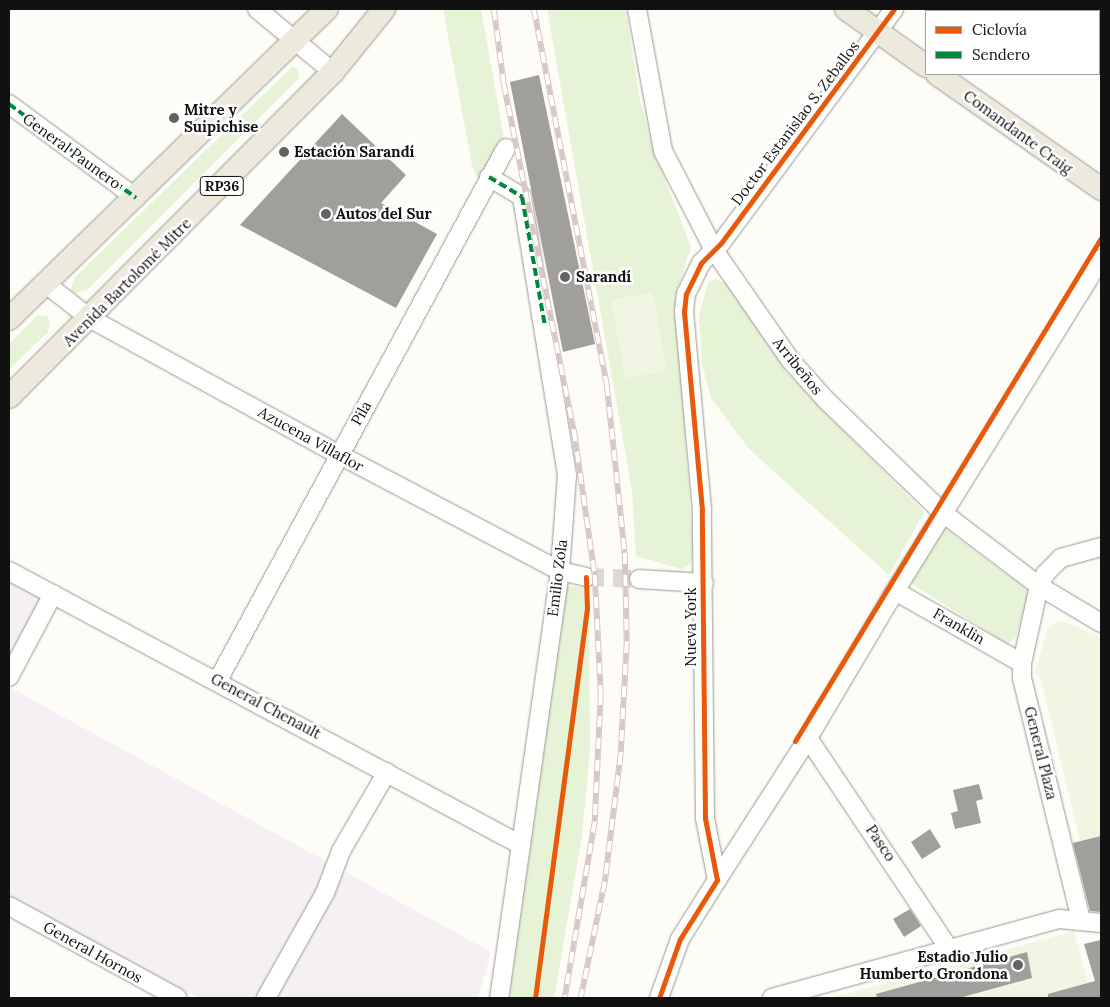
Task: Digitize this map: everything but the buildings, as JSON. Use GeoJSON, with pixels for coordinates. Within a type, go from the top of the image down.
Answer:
{"type":"FeatureCollection","features":[{"type":"Feature","properties":{"kind":"main road"},"geometry":{"type":"LineString","coordinates":[[9,319],[136,198],[327,9]]}},
{"type":"Feature","properties":{"kind":"main road","name":"Avenida Bartolomé Mitre"},"geometry":{"type":"LineString","coordinates":[[9,397],[91,319],[333,72],[384,9]]}},
{"type":"Feature","properties":{"kind":"main road"},"geometry":{"type":"LineString","coordinates":[[846,9],[925,65]]}},
{"type":"Feature","properties":{"kind":"main road","name":"Comandante Craig"},"geometry":{"type":"LineString","coordinates":[[938,75],[1101,189]]}},
{"type":"Feature","properties":{"kind":"street"},"geometry":{"type":"LineString","coordinates":[[257,9],[333,72]]}},
{"type":"Feature","properties":{"kind":"street","name":"Arribeños"},"geometry":{"type":"LineString","coordinates":[[637,9],[663,151],[714,250],[805,378],[943,513],[1039,586],[1101,623]]}},
{"type":"Feature","properties":{"kind":"street","name":"Doctor Estanislao S. Zeballos"},"geometry":{"type":"LineString","coordinates":[[714,250],[894,9]]}},
{"type":"Feature","properties":{"kind":"street","name":"General Paunero"},"geometry":{"type":"LineString","coordinates":[[9,104],[136,198]]}},
{"type":"Feature","properties":{"kind":"street","name":"Pila"},"geometry":{"type":"LineString","coordinates":[[218,680],[338,454],[506,148]]}},
{"type":"Feature","properties":{"kind":"street","name":"Emilio Zola"},"geometry":{"type":"LineString","coordinates":[[489,177],[522,197],[567,456],[560,571],[499,998]]}},
{"type":"Feature","properties":{"kind":"street","name":"Nueva York"},"geometry":{"type":"LineString","coordinates":[[714,250],[693,276],[684,312],[700,478],[704,583],[705,818],[717,880]]}},
{"type":"Feature","properties":{"kind":"street"},"geometry":{"type":"LineString","coordinates":[[659,998],[680,939],[808,738],[895,591],[1101,259]]}},
{"type":"Feature","properties":{"kind":"street","name":"Azucena Villaflor"},"geometry":{"type":"LineString","coordinates":[[46,284],[91,319],[338,454],[560,571],[586,577]]}},
{"type":"Feature","properties":{"kind":"street"},"geometry":{"type":"LineString","coordinates":[[1039,586],[1061,558],[1101,547]]}},
{"type":"Feature","properties":{"kind":"street","name":"General Chenault"},"geometry":{"type":"LineString","coordinates":[[9,571],[218,680],[521,845]]}},
{"type":"Feature","properties":{"kind":"street"},"geometry":{"type":"LineString","coordinates":[[639,579],[704,583]]}},
{"type":"Feature","properties":{"kind":"street","name":"General Plaza"},"geometry":{"type":"LineString","coordinates":[[1039,586],[1022,663],[1022,678],[1081,920]]}},
{"type":"Feature","properties":{"kind":"street","name":"Franklin"},"geometry":{"type":"LineString","coordinates":[[895,591],[1022,663]]}},
{"type":"Feature","properties":{"kind":"street"},"geometry":{"type":"LineString","coordinates":[[9,677],[53,594]]}},
{"type":"Feature","properties":{"kind":"street","name":"Pasco"},"geometry":{"type":"LineString","coordinates":[[808,738],[950,950]]}},
{"type":"Feature","properties":{"kind":"street"},"geometry":{"type":"LineString","coordinates":[[266,998],[325,893],[341,851],[387,772]]}},
{"type":"Feature","properties":{"kind":"street","name":"General Hornos"},"geometry":{"type":"LineString","coordinates":[[9,906],[178,998]]}},
{"type":"Feature","properties":{"kind":"street"},"geometry":{"type":"LineString","coordinates":[[772,998],[1059,919],[1101,923]]}},
{"type":"Feature","properties":{"kind":"shaded area"},"geometry":{"type":"Polygon","coordinates":[[[9,572],[47,594],[9,679],[9,572]]]}},
{"type":"Feature","properties":{"kind":"shaded area"},"geometry":{"type":"Polygon","coordinates":[[[9,687],[491,952],[478,998],[199,998],[9,897],[9,687]]]}},
{"type":"Feature","properties":{"kind":"green space"},"geometry":{"type":"Polygon","coordinates":[[[443,9],[481,9],[504,138],[479,182],[472,165],[443,9]]]}},
{"type":"Feature","properties":{"kind":"green space"},"geometry":{"type":"Polygon","coordinates":[[[547,9],[626,9],[640,101],[655,154],[691,247],[675,297],[694,555],[690,564],[681,569],[636,556],[632,491],[547,9]]]}},
{"type":"Feature","properties":{"kind":"green space"},"geometry":{"type":"Polygon","coordinates":[[[292,67],[297,68],[299,78],[86,291],[74,293],[71,289],[74,278],[292,67]]]}},
{"type":"Feature","properties":{"kind":"green space"},"geometry":{"type":"Polygon","coordinates":[[[715,279],[728,284],[788,374],[924,512],[889,575],[749,449],[711,398],[702,364],[699,315],[708,282],[715,279]]]}},
{"type":"Feature","properties":{"kind":"green space"},"geometry":{"type":"Polygon","coordinates":[[[653,292],[666,371],[625,378],[611,300],[653,292]]]}},
{"type":"Feature","properties":{"kind":"green space"},"geometry":{"type":"Polygon","coordinates":[[[37,316],[46,316],[50,321],[48,332],[9,370],[9,344],[37,316]]]}},
{"type":"Feature","properties":{"kind":"green space"},"geometry":{"type":"Polygon","coordinates":[[[943,527],[1026,589],[1028,600],[1015,638],[1007,644],[909,582],[943,527]]]}},
{"type":"Feature","properties":{"kind":"green space"},"geometry":{"type":"Polygon","coordinates":[[[565,586],[589,588],[590,751],[582,836],[554,998],[509,998],[565,586]]]}},
{"type":"Feature","properties":{"kind":"green space"},"geometry":{"type":"Polygon","coordinates":[[[1060,620],[1101,637],[1101,908],[1090,911],[1072,843],[1080,841],[1041,679],[1035,673],[1048,627],[1060,620]]]}},
{"type":"Feature","properties":{"kind":"green space","name":"Estadio Julio Humberto Grondona"},"geometry":{"type":"Polygon","coordinates":[[[1074,931],[1092,998],[831,998],[1074,931]]]}},
{"type":"Feature","properties":{"kind":"tunnel"},"geometry":{"type":"LineString","coordinates":[[586,577],[639,579]]}},
{"type":"Feature","properties":{"kind":"railway"},"geometry":{"type":"LineString","coordinates":[[494,9],[504,84],[574,430],[595,575],[601,694],[595,822],[565,998]]}},
{"type":"Feature","properties":{"kind":"railway"},"geometry":{"type":"LineString","coordinates":[[534,9],[607,385],[625,553],[627,642],[621,754],[605,882],[581,998]]}},
{"type":"Feature","properties":{"kind":"marked path"},"geometry":{"type":"LineString","coordinates":[[9,104],[136,198]]}},
{"type":"Feature","properties":{"kind":"marked path"},"geometry":{"type":"LineString","coordinates":[[489,177],[522,197],[545,326]]}},
{"type":"Feature","properties":{"kind":"cycle path"},"geometry":{"type":"LineString","coordinates":[[659,998],[680,939],[717,880],[705,818],[702,510],[684,312],[686,294],[701,263],[721,243],[894,9]]}},
{"type":"Feature","properties":{"kind":"cycle path"},"geometry":{"type":"LineString","coordinates":[[795,741],[1101,238]]}},
{"type":"Feature","properties":{"kind":"cycle path"},"geometry":{"type":"LineString","coordinates":[[535,998],[587,608],[586,577]]}},
{"type":"Feature","properties":{"kind":"place","name":"Mitre y Suipichise"},"geometry":{"type":"Point","coordinates":[174,118]}},
{"type":"Feature","properties":{"kind":"place","name":"Estación Sarandí"},"geometry":{"type":"Point","coordinates":[284,152]}},
{"type":"Feature","properties":{"kind":"place","name":"Autos del Sur"},"geometry":{"type":"Point","coordinates":[326,214]}},
{"type":"Feature","properties":{"kind":"place","name":"Sarandí"},"geometry":{"type":"Point","coordinates":[565,277]}},
{"type":"Feature","properties":{"kind":"place","name":"Estadio Julio Humberto Grondona"},"geometry":{"type":"Point","coordinates":[1018,965]}}]}
